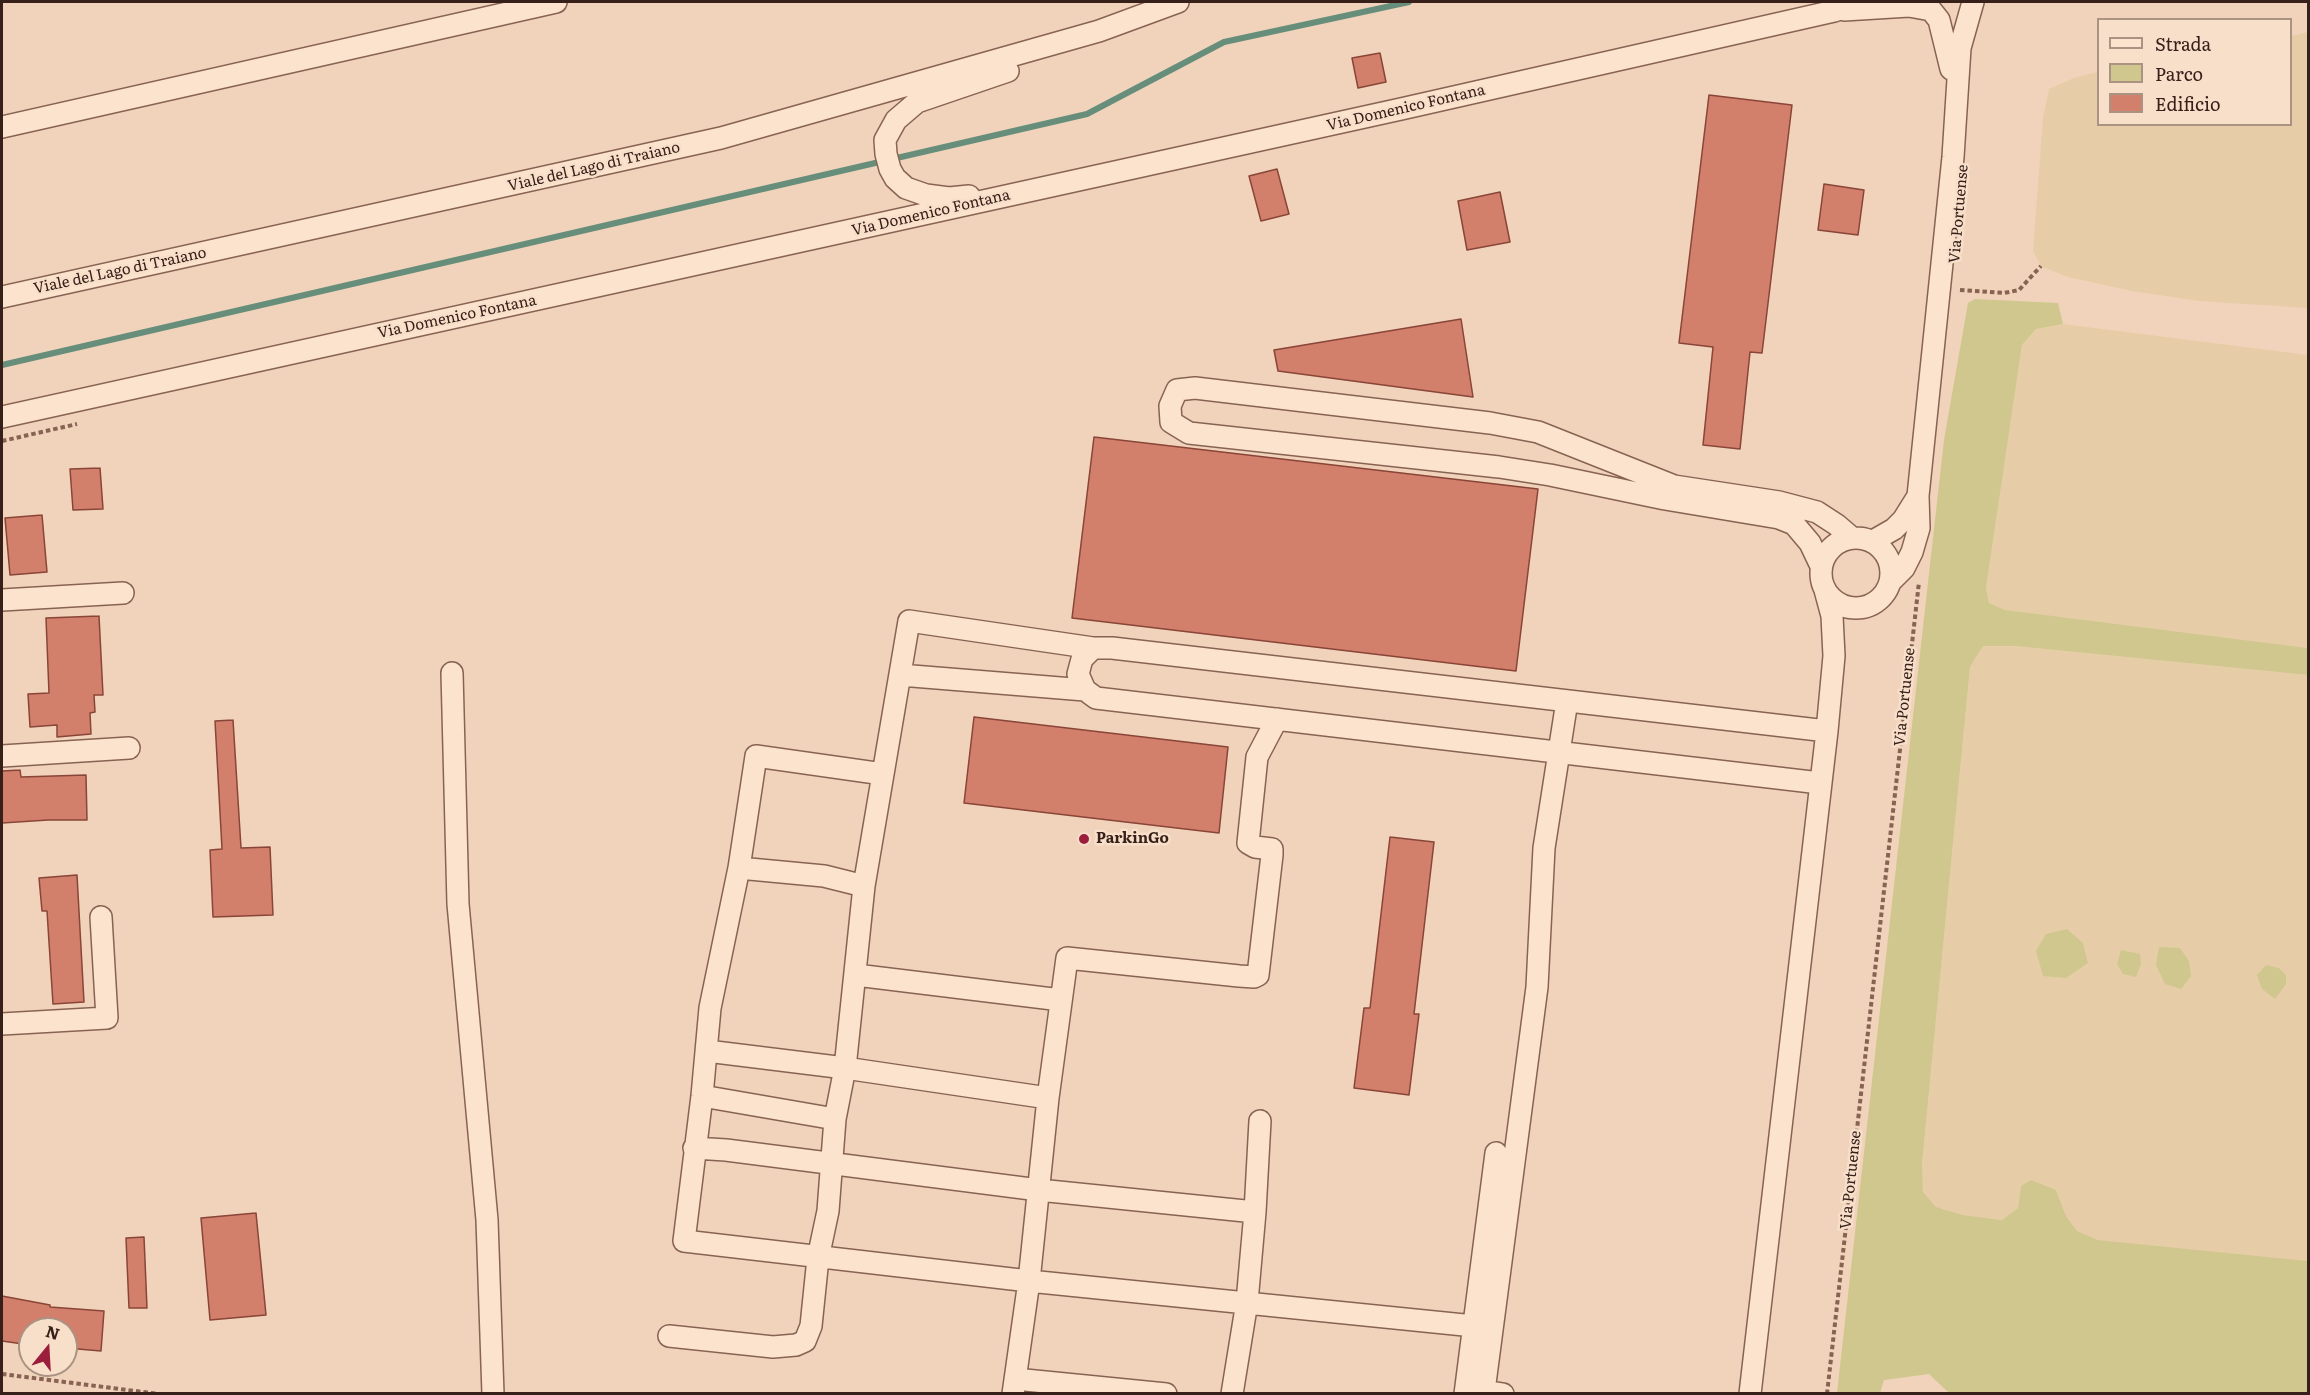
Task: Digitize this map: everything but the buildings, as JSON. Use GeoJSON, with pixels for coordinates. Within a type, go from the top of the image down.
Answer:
{"type":"FeatureCollection","features":[{"type":"Feature","properties":{"kind":"street"},"geometry":{"type":"LineString","coordinates":[[2,126],[556,2]]}},
{"type":"Feature","properties":{"kind":"street","name":"Viale del Lago di Traiano"},"geometry":{"type":"LineString","coordinates":[[2,297],[720,138],[1100,31],[1173,2]]}},
{"type":"Feature","properties":{"kind":"street","name":"Via Domenico Fontana"},"geometry":{"type":"LineString","coordinates":[[2,417],[1401,110],[1834,11],[1859,2]]}},
{"type":"Feature","properties":{"kind":"street","name":"Via Portuense"},"geometry":{"type":"LineString","coordinates":[[1891,581],[1904,568],[1912,552],[1919,528],[1918,496],[1953,157],[1960,48],[1973,2]]}},
{"type":"Feature","properties":{"kind":"street","name":"Via Portuense"},"geometry":{"type":"LineString","coordinates":[[1834,11],[1909,6],[1931,10],[1939,20],[1944,37],[1956,99]]}},
{"type":"Feature","properties":{"kind":"street"},"geometry":{"type":"LineString","coordinates":[[1054,186],[950,198],[926,195],[906,188],[895,178],[886,154],[885,140],[896,120],[917,102],[1018,67],[1100,31]]}},
{"type":"Feature","properties":{"kind":"street"},"geometry":{"type":"LineString","coordinates":[[1821,567],[1810,543],[1794,524],[1779,518],[1499,467],[1189,433],[1171,422],[1170,406],[1177,390],[1195,388],[1490,423],[1538,432],[1674,486],[1779,502],[1816,512],[1851,537]]}},
{"type":"Feature","properties":{"kind":"street","name":"Via Portuense"},"geometry":{"type":"LineString","coordinates":[[1873,542],[1894,529],[1903,520],[1918,496]]}},
{"type":"Feature","properties":{"kind":"street"},"geometry":{"type":"LineString","coordinates":[[1750,1394],[1834,656],[1832,616],[1821,579],[1821,567],[1824,556],[1831,547],[1840,540],[1851,537],[1873,542],[1886,554],[1890,563],[1891,581],[1886,592],[1878,601],[1856,609],[1833,600],[1825,590]]}},
{"type":"Feature","properties":{"kind":"street"},"geometry":{"type":"LineString","coordinates":[[2,600],[123,593]]}},
{"type":"Feature","properties":{"kind":"street"},"geometry":{"type":"LineString","coordinates":[[1834,656],[1846,625],[1856,609]]}},
{"type":"Feature","properties":{"kind":"street"},"geometry":{"type":"LineString","coordinates":[[669,1336],[773,1347],[796,1345],[805,1341],[811,1326],[818,1258],[828,1211],[836,1119],[845,1068],[864,886],[909,621],[1093,648],[1827,731]]}},
{"type":"Feature","properties":{"kind":"street"},"geometry":{"type":"LineString","coordinates":[[1093,648],[1082,659],[1078,674],[1085,690],[1096,698],[1820,783]]}},
{"type":"Feature","properties":{"kind":"street"},"geometry":{"type":"LineString","coordinates":[[452,673],[458,893],[487,1220],[493,1394]]}},
{"type":"Feature","properties":{"kind":"street"},"geometry":{"type":"LineString","coordinates":[[900,675],[1085,690]]}},
{"type":"Feature","properties":{"kind":"street"},"geometry":{"type":"LineString","coordinates":[[1503,1394],[1484,1391],[1537,987],[1544,848],[1567,701]]}},
{"type":"Feature","properties":{"kind":"street"},"geometry":{"type":"LineString","coordinates":[[1166,1394],[1014,1386],[1029,1281],[1048,1098],[1067,958],[1239,976],[1258,975],[1272,849],[1255,847],[1248,843],[1257,757],[1277,719]]}},
{"type":"Feature","properties":{"kind":"street"},"geometry":{"type":"LineString","coordinates":[[2,756],[129,748]]}},
{"type":"Feature","properties":{"kind":"street"},"geometry":{"type":"LineString","coordinates":[[883,774],[756,756],[739,868],[710,1008],[702,1096],[684,1241],[1029,1281],[1474,1326]]}},
{"type":"Feature","properties":{"kind":"street"},"geometry":{"type":"LineString","coordinates":[[739,868],[824,876],[864,886]]}},
{"type":"Feature","properties":{"kind":"street"},"geometry":{"type":"LineString","coordinates":[[2,1024],[107,1018],[101,916]]}},
{"type":"Feature","properties":{"kind":"street"},"geometry":{"type":"LineString","coordinates":[[856,975],[1061,1000]]}},
{"type":"Feature","properties":{"kind":"street"},"geometry":{"type":"LineString","coordinates":[[707,1051],[845,1068],[1048,1098]]}},
{"type":"Feature","properties":{"kind":"street"},"geometry":{"type":"LineString","coordinates":[[702,1096],[836,1119]]}},
{"type":"Feature","properties":{"kind":"street"},"geometry":{"type":"LineString","coordinates":[[1233,1394],[1247,1302],[1260,1121]]}},
{"type":"Feature","properties":{"kind":"street"},"geometry":{"type":"LineString","coordinates":[[694,1148],[726,1150],[1039,1190],[1255,1212]]}},
{"type":"Feature","properties":{"kind":"street"},"geometry":{"type":"LineString","coordinates":[[1465,1394],[1496,1153]]}},
{"type":"Feature","properties":{"kind":"path"},"geometry":{"type":"LineString","coordinates":[[1938,288],[2004,293],[2019,290],[2041,266]]}},
{"type":"Feature","properties":{"kind":"path"},"geometry":{"type":"LineString","coordinates":[[2,441],[87,422]]}},
{"type":"Feature","properties":{"kind":"path","name":"Via Portuense"},"geometry":{"type":"LineString","coordinates":[[1827,1394],[1919,581]]}},
{"type":"Feature","properties":{"kind":"path"},"geometry":{"type":"LineString","coordinates":[[2,1374],[159,1394]]}},
{"type":"Feature","properties":{"kind":"shaded area"},"geometry":{"type":"Polygon","coordinates":[[[2308,32],[2308,308],[2199,301],[2132,291],[2068,277],[2041,266],[2033,251],[2043,118],[2049,89],[2074,78],[2097,72],[2097,126],[2292,126],[2292,36],[2308,32]]]}},
{"type":"Feature","properties":{"kind":"shaded area"},"geometry":{"type":"Polygon","coordinates":[[[2063,324],[2308,355],[2308,648],[2004,610],[1989,603],[1986,588],[2022,345],[2036,329],[2063,324]]]}},
{"type":"Feature","properties":{"kind":"shaded area"},"geometry":{"type":"Polygon","coordinates":[[[1983,646],[2015,646],[2308,675],[2308,1261],[2098,1240],[2077,1231],[2066,1216],[2056,1190],[2021,1187],[2018,1208],[2003,1220],[1963,1215],[1936,1207],[1923,1192],[1922,1164],[1970,667],[1983,646]]]}},
{"type":"Feature","properties":{"kind":"green space"},"geometry":{"type":"Polygon","coordinates":[[[1975,299],[2058,303],[2063,324],[2036,329],[2022,345],[1986,588],[1989,603],[2005,610],[2308,648],[2308,675],[2015,646],[1983,646],[1970,667],[1922,1164],[1923,1192],[1936,1207],[1963,1215],[2002,1220],[2018,1208],[2021,1186],[2031,1180],[2056,1190],[2066,1216],[2077,1231],[2098,1240],[2308,1261],[2308,1393],[1949,1393],[1929,1374],[1884,1380],[1880,1393],[1837,1393],[1944,440],[1968,303],[1975,299]]]}},
{"type":"Feature","properties":{"kind":"green space"},"geometry":{"type":"Polygon","coordinates":[[[2067,929],[2083,943],[2088,963],[2066,978],[2043,976],[2036,951],[2046,934],[2067,929]]]}},
{"type":"Feature","properties":{"kind":"green space"},"geometry":{"type":"Polygon","coordinates":[[[2159,947],[2180,948],[2189,961],[2191,976],[2181,989],[2165,984],[2156,965],[2159,947]]]}},
{"type":"Feature","properties":{"kind":"green space"},"geometry":{"type":"Polygon","coordinates":[[[2121,950],[2140,954],[2141,964],[2136,977],[2123,974],[2117,964],[2121,950]]]}},
{"type":"Feature","properties":{"kind":"green space"},"geometry":{"type":"Polygon","coordinates":[[[2266,965],[2279,968],[2286,975],[2286,984],[2275,999],[2262,989],[2257,975],[2266,965]]]}},
{"type":"Feature","properties":{"kind":"waterway"},"geometry":{"type":"LineString","coordinates":[[2,365],[1087,114],[1224,42],[1409,2]]}},
{"type":"Feature","properties":{"kind":"place","name":"ParkinGo"},"geometry":{"type":"Point","coordinates":[1084,839]}}]}
